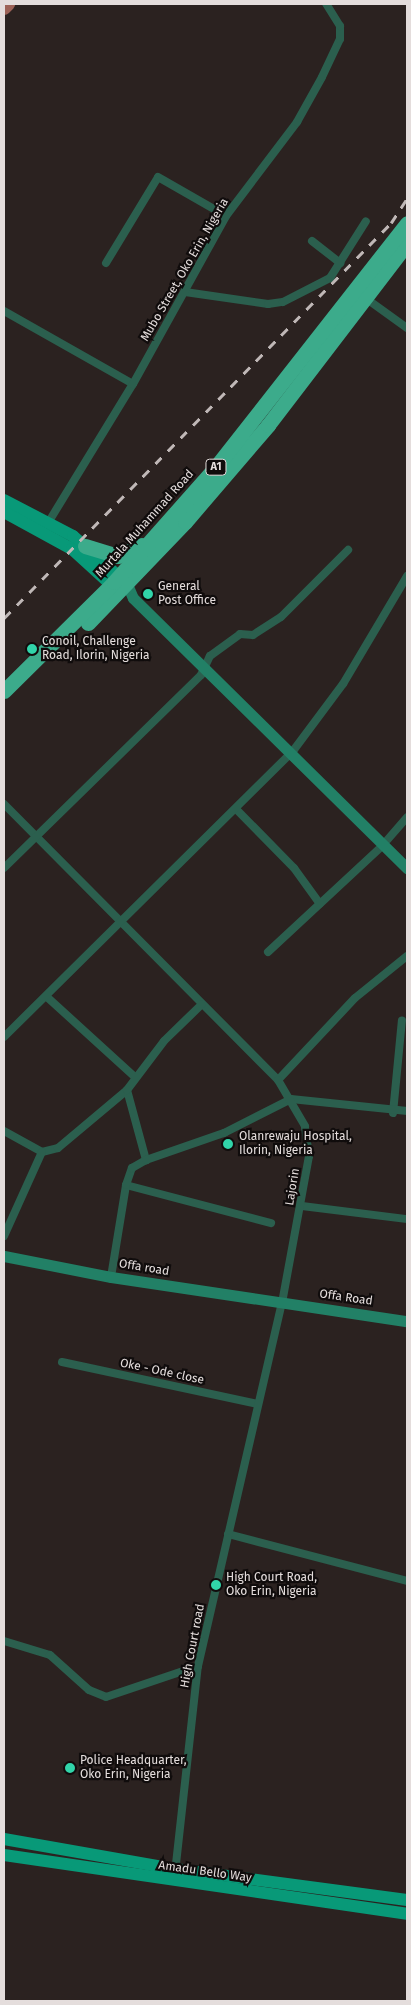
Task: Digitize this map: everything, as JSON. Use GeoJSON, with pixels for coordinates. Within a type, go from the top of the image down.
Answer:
{"type":"FeatureCollection","features":[{"type":"Feature","properties":{"kind":"highway","name":"Murtala Muhammad Road"},"geometry":{"type":"LineString","coordinates":[[4,691],[122,587],[156,535],[254,420],[407,223]]}},
{"type":"Feature","properties":{"kind":"highway","name":"Murtala Muhammad Road"},"geometry":{"type":"LineString","coordinates":[[4,704],[122,587],[268,425],[407,243]]}},
{"type":"Feature","properties":{"kind":"highway"},"geometry":{"type":"LineString","coordinates":[[85,546],[118,556],[156,535]]}},
{"type":"Feature","properties":{"kind":"main road"},"geometry":{"type":"LineString","coordinates":[[4,500],[48,523],[85,546],[122,587]]}},
{"type":"Feature","properties":{"kind":"main road"},"geometry":{"type":"LineString","coordinates":[[4,512],[72,549],[122,587]]}},
{"type":"Feature","properties":{"kind":"main road","name":"Amadu Bello Way"},"geometry":{"type":"LineString","coordinates":[[4,1839],[175,1875],[407,1914]]}},
{"type":"Feature","properties":{"kind":"main road","name":"Amadu Bello Way"},"geometry":{"type":"LineString","coordinates":[[4,1855],[407,1900]]}},
{"type":"Feature","properties":{"kind":"street","name":"Mubo Street, Oko Erin, Nigeria"},"geometry":{"type":"LineString","coordinates":[[48,523],[133,384],[226,216],[297,122],[340,39],[340,26],[326,4]]}},
{"type":"Feature","properties":{"kind":"street"},"geometry":{"type":"LineString","coordinates":[[106,263],[158,177],[226,216]]}},
{"type":"Feature","properties":{"kind":"street"},"geometry":{"type":"LineString","coordinates":[[185,292],[268,304],[283,302],[319,288],[340,263],[366,221]]}},
{"type":"Feature","properties":{"kind":"street"},"geometry":{"type":"LineString","coordinates":[[312,241],[340,263]]}},
{"type":"Feature","properties":{"kind":"street"},"geometry":{"type":"LineString","coordinates":[[364,297],[407,328]]}},
{"type":"Feature","properties":{"kind":"street"},"geometry":{"type":"LineString","coordinates":[[4,311],[133,384]]}},
{"type":"Feature","properties":{"kind":"street"},"geometry":{"type":"LineString","coordinates":[[4,868],[201,675],[203,664],[240,634],[253,635],[282,617],[348,550]]}},
{"type":"Feature","properties":{"kind":"street"},"geometry":{"type":"LineString","coordinates":[[4,1037],[121,926],[293,751],[343,684],[407,576]]}},
{"type":"Feature","properties":{"kind":"street"},"geometry":{"type":"LineString","coordinates":[[122,587],[293,751],[382,846],[407,868]]}},
{"type":"Feature","properties":{"kind":"street","name":"Lajorin"},"geometry":{"type":"LineString","coordinates":[[4,804],[121,926],[278,1080],[291,1099],[309,1143],[302,1206],[282,1303]]}},
{"type":"Feature","properties":{"kind":"street"},"geometry":{"type":"LineString","coordinates":[[236,809],[294,868],[320,904]]}},
{"type":"Feature","properties":{"kind":"street"},"geometry":{"type":"LineString","coordinates":[[268,952],[382,846],[407,816]]}},
{"type":"Feature","properties":{"kind":"street"},"geometry":{"type":"LineString","coordinates":[[278,1080],[355,998],[407,956]]}},
{"type":"Feature","properties":{"kind":"street"},"geometry":{"type":"LineString","coordinates":[[47,997],[135,1077]]}},
{"type":"Feature","properties":{"kind":"street"},"geometry":{"type":"LineString","coordinates":[[4,1131],[42,1152],[58,1148],[127,1090],[135,1077],[201,1005]]}},
{"type":"Feature","properties":{"kind":"street"},"geometry":{"type":"LineString","coordinates":[[393,1113],[402,1020]]}},
{"type":"Feature","properties":{"kind":"street"},"geometry":{"type":"LineString","coordinates":[[127,1090],[146,1160]]}},
{"type":"Feature","properties":{"kind":"street"},"geometry":{"type":"LineString","coordinates":[[111,1277],[126,1185],[132,1168],[146,1160],[224,1133],[291,1099],[393,1113],[407,1111]]}},
{"type":"Feature","properties":{"kind":"street"},"geometry":{"type":"LineString","coordinates":[[4,1236],[42,1152]]}},
{"type":"Feature","properties":{"kind":"street"},"geometry":{"type":"LineString","coordinates":[[126,1185],[271,1223]]}},
{"type":"Feature","properties":{"kind":"street"},"geometry":{"type":"LineString","coordinates":[[302,1206],[407,1219]]}},
{"type":"Feature","properties":{"kind":"street","name":"Offa road"},"geometry":{"type":"LineString","coordinates":[[4,1256],[111,1277],[282,1303]]}},
{"type":"Feature","properties":{"kind":"street","name":"Offa Road"},"geometry":{"type":"LineString","coordinates":[[282,1303],[407,1321]]}},
{"type":"Feature","properties":{"kind":"street","name":"High Court road"},"geometry":{"type":"LineString","coordinates":[[175,1875],[198,1666],[282,1303]]}},
{"type":"Feature","properties":{"kind":"street","name":"Oke - Ode close"},"geometry":{"type":"LineString","coordinates":[[62,1362],[258,1404]]}},
{"type":"Feature","properties":{"kind":"street"},"geometry":{"type":"LineString","coordinates":[[228,1534],[407,1581]]}},
{"type":"Feature","properties":{"kind":"street"},"geometry":{"type":"LineString","coordinates":[[4,1641],[50,1655],[89,1690],[106,1697],[198,1666]]}},
{"type":"Feature","properties":{"kind":"waterway"},"geometry":{"type":"LineString","coordinates":[[4,8],[8,4]]}},
{"type":"Feature","properties":{"kind":"railway"},"geometry":{"type":"LineString","coordinates":[[4,618],[391,223],[407,198]]}},
{"type":"Feature","properties":{"kind":"place","name":"General Post Office"},"geometry":{"type":"Point","coordinates":[148,594]}},
{"type":"Feature","properties":{"kind":"place","name":"Conoil, Challenge Road, Ilorin, Nigeria"},"geometry":{"type":"Point","coordinates":[32,649]}},
{"type":"Feature","properties":{"kind":"place","name":"Olanrewaju Hospital, Ilorin, Nigeria"},"geometry":{"type":"Point","coordinates":[228,1144]}},
{"type":"Feature","properties":{"kind":"place","name":"High Court Road, Oko Erin, Nigeria"},"geometry":{"type":"Point","coordinates":[216,1585]}},
{"type":"Feature","properties":{"kind":"place","name":"Police Headquarter, Oko Erin, Nigeria"},"geometry":{"type":"Point","coordinates":[70,1768]}}]}
